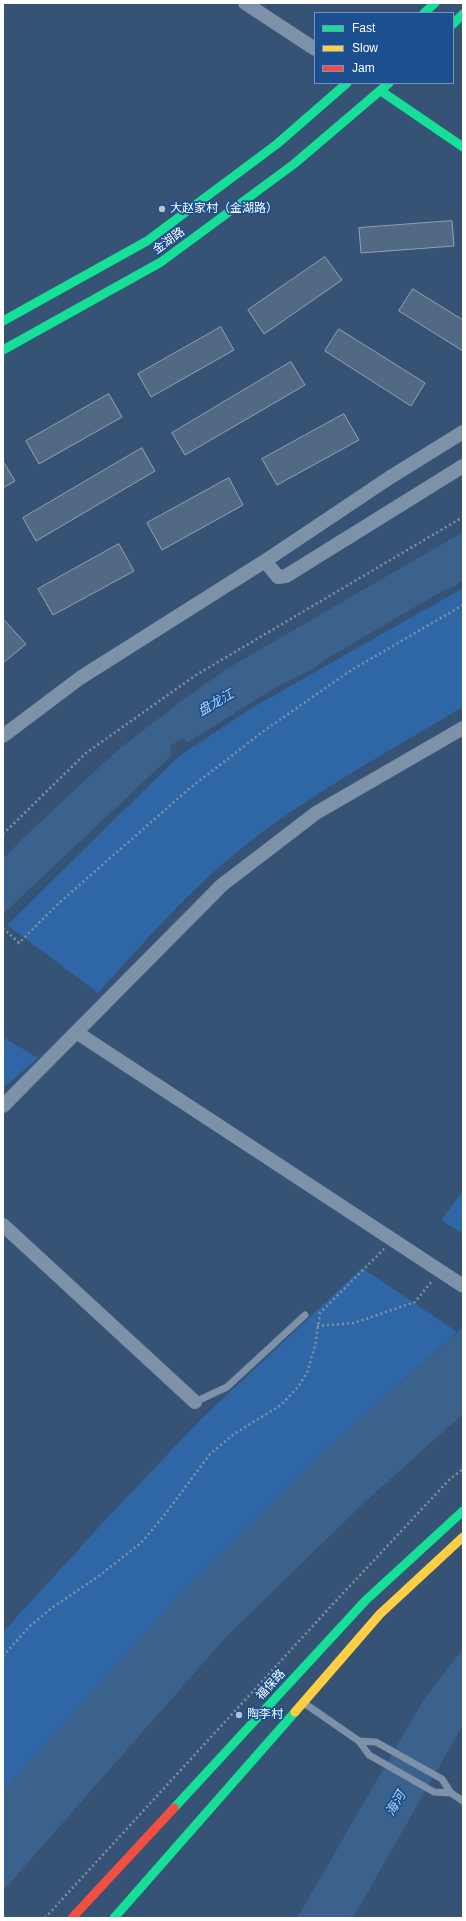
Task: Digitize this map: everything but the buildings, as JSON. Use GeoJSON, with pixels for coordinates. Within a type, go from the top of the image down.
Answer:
{"type":"FeatureCollection","features":[{"type":"Feature","properties":{"kind":"main road"},"geometry":{"type":"LineString","coordinates":[[425,12],[435,3]]}},
{"type":"Feature","properties":{"kind":"main road"},"geometry":{"type":"LineString","coordinates":[[454,23],[463,14]]}},
{"type":"Feature","properties":{"kind":"main road","name":"金湖路"},"geometry":{"type":"LineString","coordinates":[[3,321],[147,240],[277,144],[346,84]]}},
{"type":"Feature","properties":{"kind":"main road"},"geometry":{"type":"LineString","coordinates":[[385,87],[463,147]]}},
{"type":"Feature","properties":{"kind":"main road","name":"金湖路"},"geometry":{"type":"LineString","coordinates":[[3,350],[161,262],[294,164],[385,87]]}},
{"type":"Feature","properties":{"kind":"main road","name":"福保路"},"geometry":{"type":"LineString","coordinates":[[72,1918],[366,1600],[463,1511]]}},
{"type":"Feature","properties":{"kind":"main road"},"geometry":{"type":"LineString","coordinates":[[114,1918],[380,1614],[463,1537]]}},
{"type":"Feature","properties":{"kind":"street"},"geometry":{"type":"LineString","coordinates":[[245,3],[314,48]]}},
{"type":"Feature","properties":{"kind":"street"},"geometry":{"type":"LineString","coordinates":[[373,84],[385,87]]}},
{"type":"Feature","properties":{"kind":"street"},"geometry":{"type":"LineString","coordinates":[[3,736],[51,698],[80,678],[265,561],[389,478],[463,432]]}},
{"type":"Feature","properties":{"kind":"street"},"geometry":{"type":"LineString","coordinates":[[265,561],[278,577],[286,576],[463,466]]}},
{"type":"Feature","properties":{"kind":"street"},"geometry":{"type":"LineString","coordinates":[[3,1106],[222,885],[316,813],[463,728]]}},
{"type":"Feature","properties":{"kind":"street"},"geometry":{"type":"LineString","coordinates":[[76,1032],[463,1286]]}},
{"type":"Feature","properties":{"kind":"street"},"geometry":{"type":"LineString","coordinates":[[3,1225],[195,1402]]}},
{"type":"Feature","properties":{"kind":"lane"},"geometry":{"type":"LineString","coordinates":[[195,1402],[227,1387],[305,1315]]}},
{"type":"Feature","properties":{"kind":"lane"},"geometry":{"type":"LineString","coordinates":[[303,1702],[359,1741],[369,1755],[434,1792],[451,1793]]}},
{"type":"Feature","properties":{"kind":"lane"},"geometry":{"type":"LineString","coordinates":[[359,1741],[376,1742],[442,1778],[451,1793],[463,1801]]}},
{"type":"Feature","properties":{"kind":"path"},"geometry":{"type":"LineString","coordinates":[[3,834],[86,754],[196,675],[463,517]]}},
{"type":"Feature","properties":{"kind":"path"},"geometry":{"type":"LineString","coordinates":[[3,928],[19,943],[60,902],[184,793],[265,730],[350,671],[463,605]]}},
{"type":"Feature","properties":{"kind":"path"},"geometry":{"type":"LineString","coordinates":[[3,1656],[30,1626],[53,1606],[96,1578],[141,1543],[163,1517],[210,1454],[234,1434],[281,1405],[298,1387],[307,1373],[315,1346],[320,1313],[393,1240]]}},
{"type":"Feature","properties":{"kind":"path"},"geometry":{"type":"LineString","coordinates":[[317,1326],[354,1323],[415,1302],[440,1271]]}},
{"type":"Feature","properties":{"kind":"path"},"geometry":{"type":"LineString","coordinates":[[45,1918],[338,1598],[450,1479],[463,1469]]}},
{"type":"Feature","properties":{"kind":"shaded area"},"geometry":{"type":"Polygon","coordinates":[[[463,588],[463,707],[318,794],[263,832],[236,853],[199,885],[98,993],[7,925],[179,756],[250,709],[463,588]]]}},
{"type":"Feature","properties":{"kind":"shaded area"},"geometry":{"type":"Polygon","coordinates":[[[3,1037],[38,1058],[3,1088],[3,1037]]]}},
{"type":"Feature","properties":{"kind":"shaded area"},"geometry":{"type":"Polygon","coordinates":[[[463,1191],[463,1234],[441,1220],[463,1191]]]}},
{"type":"Feature","properties":{"kind":"shaded area"},"geometry":{"type":"Polygon","coordinates":[[[362,1268],[457,1332],[326,1449],[180,1594],[3,1791],[3,1632],[109,1516],[200,1420],[362,1268]]]}},
{"type":"Feature","properties":{"kind":"water","name":"盘龙江"},"geometry":{"type":"Polygon","coordinates":[[[463,532],[463,580],[454,587],[444,590],[328,658],[314,668],[273,689],[187,743],[183,738],[170,746],[172,755],[3,914],[3,859],[23,838],[120,748],[223,671],[463,532]]]}},
{"type":"Feature","properties":{"kind":"water"},"geometry":{"type":"Polygon","coordinates":[[[463,1327],[463,1414],[367,1500],[226,1637],[3,1891],[3,1791],[180,1594],[326,1449],[463,1327]]]}},
{"type":"Feature","properties":{"kind":"water","name":"海河"},"geometry":{"type":"Polygon","coordinates":[[[463,1649],[463,1725],[353,1918],[297,1918],[424,1699],[463,1649]]]}},
{"type":"Feature","properties":{"kind":"traffic: fast"},"geometry":{"type":"LineString","coordinates":[[425,12],[435,3]]}},
{"type":"Feature","properties":{"kind":"traffic: fast"},"geometry":{"type":"LineString","coordinates":[[454,23],[463,14]]}},
{"type":"Feature","properties":{"kind":"traffic: fast"},"geometry":{"type":"LineString","coordinates":[[3,321],[147,241],[277,144],[346,84]]}},
{"type":"Feature","properties":{"kind":"traffic: fast"},"geometry":{"type":"LineString","coordinates":[[3,350],[161,262],[294,164],[388,84]]}},
{"type":"Feature","properties":{"kind":"traffic: fast"},"geometry":{"type":"LineString","coordinates":[[381,91],[463,147]]}},
{"type":"Feature","properties":{"kind":"traffic: fast"},"geometry":{"type":"LineString","coordinates":[[174,1808],[366,1600],[463,1511]]}},
{"type":"Feature","properties":{"kind":"traffic: fast"},"geometry":{"type":"LineString","coordinates":[[114,1918],[295,1712]]}},
{"type":"Feature","properties":{"kind":"traffic: slow"},"geometry":{"type":"LineString","coordinates":[[295,1712],[380,1614],[463,1537]]}},
{"type":"Feature","properties":{"kind":"traffic: jam"},"geometry":{"type":"LineString","coordinates":[[72,1918],[174,1808]]}},
{"type":"Feature","properties":{"kind":"place","name":"大赵家村（金湖路）"},"geometry":{"type":"Point","coordinates":[162,209]}},
{"type":"Feature","properties":{"kind":"place","name":"陶李村"},"geometry":{"type":"Point","coordinates":[239,1715]}}]}
